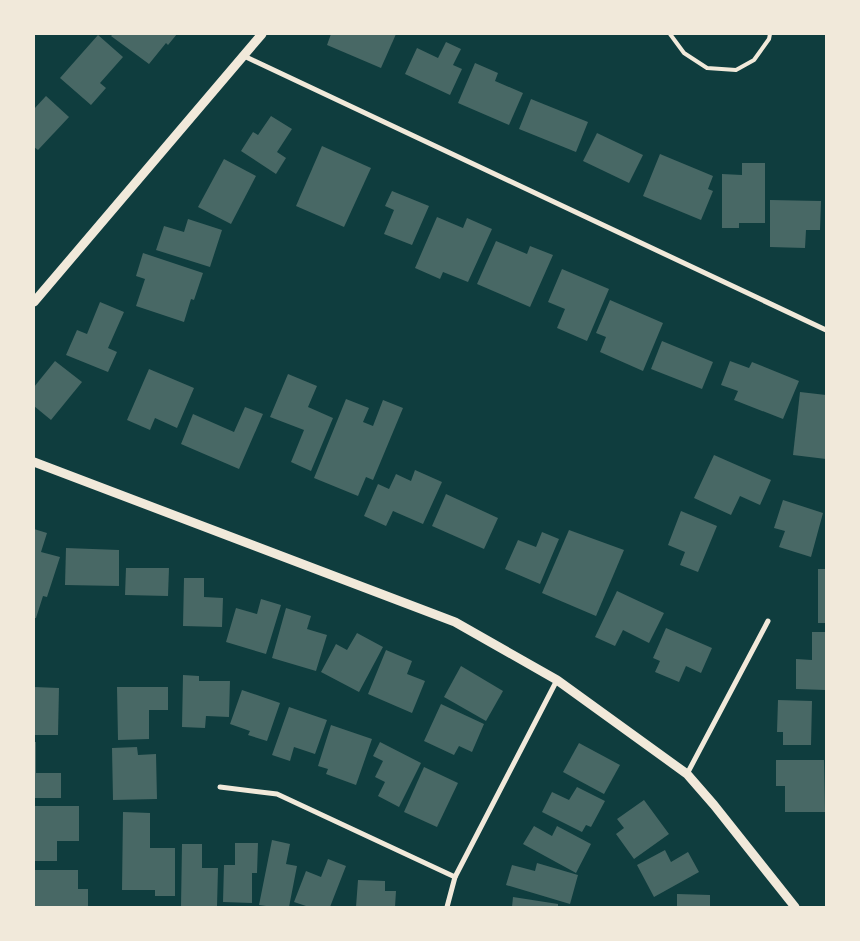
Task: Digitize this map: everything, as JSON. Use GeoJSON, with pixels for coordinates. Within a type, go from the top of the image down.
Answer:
{"type":"FeatureCollection","features":[{"type":"Feature","properties":{"kind":"street"},"geometry":{"type":"LineString","coordinates":[[34,302],[262,34]]}},
{"type":"Feature","properties":{"kind":"street"},"geometry":{"type":"LineString","coordinates":[[244,56],[826,330]]}},
{"type":"Feature","properties":{"kind":"street"},"geometry":{"type":"LineString","coordinates":[[34,462],[455,622],[557,680],[686,774],[714,805],[795,907]]}},
{"type":"Feature","properties":{"kind":"street"},"geometry":{"type":"LineString","coordinates":[[686,774],[768,621]]}},
{"type":"Feature","properties":{"kind":"street"},"geometry":{"type":"LineString","coordinates":[[447,907],[455,877],[557,680]]}},
{"type":"Feature","properties":{"kind":"street"},"geometry":{"type":"LineString","coordinates":[[220,786],[278,794],[455,877]]}},
{"type":"Feature","properties":{"kind":"lane"},"geometry":{"type":"LineString","coordinates":[[670,34],[684,53],[707,68],[736,70],[754,60],[769,39],[770,34]]}},
{"type":"Feature","properties":{"kind":"building"},"geometry":{"type":"Polygon","coordinates":[[[113,34],[177,34],[168,45],[166,43],[149,64],[111,36],[113,34]]]}},
{"type":"Feature","properties":{"kind":"building"},"geometry":{"type":"Polygon","coordinates":[[[331,34],[396,34],[381,68],[327,45],[331,34]]]}},
{"type":"Feature","properties":{"kind":"building"},"geometry":{"type":"Polygon","coordinates":[[[98,35],[123,57],[100,83],[106,88],[91,105],[60,78],[98,35]]]}},
{"type":"Feature","properties":{"kind":"building"},"geometry":{"type":"Polygon","coordinates":[[[446,42],[461,49],[453,65],[462,69],[450,95],[405,74],[417,48],[438,58],[446,42]]]}},
{"type":"Feature","properties":{"kind":"building"},"geometry":{"type":"Polygon","coordinates":[[[475,63],[498,73],[495,81],[523,93],[509,125],[458,103],[475,63]]]}},
{"type":"Feature","properties":{"kind":"building"},"geometry":{"type":"Polygon","coordinates":[[[46,96],[69,117],[38,150],[34,147],[34,109],[46,96]]]}},
{"type":"Feature","properties":{"kind":"building"},"geometry":{"type":"Polygon","coordinates":[[[531,99],[588,122],[576,152],[519,129],[531,99]]]}},
{"type":"Feature","properties":{"kind":"building"},"geometry":{"type":"Polygon","coordinates":[[[271,116],[292,129],[277,152],[286,158],[276,174],[241,151],[253,132],[258,135],[271,116]]]}},
{"type":"Feature","properties":{"kind":"building"},"geometry":{"type":"Polygon","coordinates":[[[597,133],[643,155],[629,183],[583,161],[597,133]]]}},
{"type":"Feature","properties":{"kind":"building"},"geometry":{"type":"Polygon","coordinates":[[[322,146],[371,168],[344,227],[296,206],[322,146]]]}},
{"type":"Feature","properties":{"kind":"building"},"geometry":{"type":"Polygon","coordinates":[[[660,154],[713,176],[708,189],[713,191],[701,220],[643,196],[660,154]]]}},
{"type":"Feature","properties":{"kind":"building"},"geometry":{"type":"Polygon","coordinates":[[[224,159],[256,176],[231,224],[198,207],[224,159]]]}},
{"type":"Feature","properties":{"kind":"building"},"geometry":{"type":"Polygon","coordinates":[[[742,163],[765,163],[765,223],[739,223],[739,228],[722,228],[722,174],[742,175],[742,163]]]}},
{"type":"Feature","properties":{"kind":"building"},"geometry":{"type":"Polygon","coordinates":[[[392,191],[429,206],[412,245],[384,234],[394,210],[385,206],[392,191]]]}},
{"type":"Feature","properties":{"kind":"building"},"geometry":{"type":"Polygon","coordinates":[[[770,200],[821,201],[820,230],[806,230],[805,248],[770,247],[770,200]]]}},
{"type":"Feature","properties":{"kind":"building"},"geometry":{"type":"Polygon","coordinates":[[[437,217],[463,228],[467,218],[492,229],[468,282],[443,272],[440,279],[415,268],[437,217]]]}},
{"type":"Feature","properties":{"kind":"building"},"geometry":{"type":"Polygon","coordinates":[[[188,219],[222,230],[210,267],[156,250],[164,226],[184,232],[188,219]]]}},
{"type":"Feature","properties":{"kind":"building"},"geometry":{"type":"Polygon","coordinates":[[[496,241],[527,254],[530,246],[553,255],[530,307],[477,284],[496,241]]]}},
{"type":"Feature","properties":{"kind":"building"},"geometry":{"type":"Polygon","coordinates":[[[143,253],[203,273],[194,300],[191,299],[184,322],[136,306],[145,279],[136,276],[143,253]]]}},
{"type":"Feature","properties":{"kind":"building"},"geometry":{"type":"Polygon","coordinates":[[[562,269],[609,289],[587,341],[557,328],[565,309],[548,302],[562,269]]]}},
{"type":"Feature","properties":{"kind":"building"},"geometry":{"type":"Polygon","coordinates":[[[610,300],[663,323],[643,371],[600,352],[606,337],[596,333],[610,300]]]}},
{"type":"Feature","properties":{"kind":"building"},"geometry":{"type":"Polygon","coordinates":[[[100,302],[124,312],[108,348],[117,352],[108,372],[66,355],[77,330],[87,334],[100,302]]]}},
{"type":"Feature","properties":{"kind":"building"},"geometry":{"type":"Polygon","coordinates":[[[662,341],[713,362],[702,389],[651,369],[662,341]]]}},
{"type":"Feature","properties":{"kind":"building"},"geometry":{"type":"Polygon","coordinates":[[[55,361],[82,382],[51,420],[34,406],[34,387],[55,361]]]}},
{"type":"Feature","properties":{"kind":"building"},"geometry":{"type":"Polygon","coordinates":[[[730,361],[749,368],[752,362],[799,381],[783,419],[734,400],[738,391],[721,385],[730,361]]]}},
{"type":"Feature","properties":{"kind":"building"},"geometry":{"type":"Polygon","coordinates":[[[149,369],[194,388],[177,428],[155,418],[150,430],[127,420],[149,369]]]}},
{"type":"Feature","properties":{"kind":"building"},"geometry":{"type":"Polygon","coordinates":[[[288,374],[317,386],[308,407],[333,418],[311,471],[291,462],[304,430],[270,417],[288,374]]]}},
{"type":"Feature","properties":{"kind":"building"},"geometry":{"type":"Polygon","coordinates":[[[800,392],[826,395],[826,459],[793,455],[800,392]]]}},
{"type":"Feature","properties":{"kind":"building"},"geometry":{"type":"Polygon","coordinates":[[[346,399],[369,408],[363,422],[373,426],[383,400],[403,408],[373,480],[366,477],[358,496],[314,478],[346,399]]]}},
{"type":"Feature","properties":{"kind":"building"},"geometry":{"type":"Polygon","coordinates":[[[245,407],[263,414],[239,469],[181,444],[193,414],[234,432],[245,407]]]}},
{"type":"Feature","properties":{"kind":"building"},"geometry":{"type":"Polygon","coordinates":[[[714,455],[771,480],[760,505],[740,496],[731,515],[694,498],[714,455]]]}},
{"type":"Feature","properties":{"kind":"building"},"geometry":{"type":"Polygon","coordinates":[[[415,470],[442,482],[423,524],[393,511],[386,526],[364,516],[378,484],[389,489],[396,474],[411,481],[415,470]]]}},
{"type":"Feature","properties":{"kind":"building"},"geometry":{"type":"Polygon","coordinates":[[[446,494],[498,518],[484,549],[432,526],[446,494]]]}},
{"type":"Feature","properties":{"kind":"building"},"geometry":{"type":"Polygon","coordinates":[[[783,500],[823,513],[811,557],[779,547],[785,531],[774,528],[783,500]]]}},
{"type":"Feature","properties":{"kind":"building"},"geometry":{"type":"Polygon","coordinates":[[[681,511],[717,526],[698,572],[680,565],[685,552],[668,545],[681,511]]]}},
{"type":"Feature","properties":{"kind":"building"},"geometry":{"type":"Polygon","coordinates":[[[34,529],[47,533],[41,552],[60,557],[47,597],[43,596],[36,618],[34,618],[34,529]]]}},
{"type":"Feature","properties":{"kind":"building"},"geometry":{"type":"Polygon","coordinates":[[[569,530],[624,550],[596,616],[542,593],[569,530]]]}},
{"type":"Feature","properties":{"kind":"building"},"geometry":{"type":"Polygon","coordinates":[[[542,532],[559,539],[540,584],[505,569],[518,540],[536,547],[542,532]]]}},
{"type":"Feature","properties":{"kind":"building"},"geometry":{"type":"Polygon","coordinates":[[[66,548],[119,550],[119,586],[65,585],[66,548]]]}},
{"type":"Feature","properties":{"kind":"building"},"geometry":{"type":"Polygon","coordinates":[[[126,568],[169,568],[168,596],[125,595],[126,568]]]}},
{"type":"Feature","properties":{"kind":"building"},"geometry":{"type":"Polygon","coordinates":[[[818,569],[826,569],[826,623],[818,623],[818,569]]]}},
{"type":"Feature","properties":{"kind":"building"},"geometry":{"type":"Polygon","coordinates":[[[184,578],[204,578],[204,597],[223,598],[222,627],[183,626],[184,578]]]}},
{"type":"Feature","properties":{"kind":"building"},"geometry":{"type":"Polygon","coordinates":[[[617,591],[664,613],[649,643],[623,630],[615,646],[595,637],[617,591]]]}},
{"type":"Feature","properties":{"kind":"building"},"geometry":{"type":"Polygon","coordinates":[[[261,599],[281,605],[266,654],[226,642],[236,608],[257,614],[261,599]]]}},
{"type":"Feature","properties":{"kind":"building"},"geometry":{"type":"Polygon","coordinates":[[[286,608],[311,616],[307,629],[327,635],[316,671],[272,658],[286,608]]]}},
{"type":"Feature","properties":{"kind":"building"},"geometry":{"type":"Polygon","coordinates":[[[666,628],[712,648],[701,673],[686,666],[679,682],[655,672],[660,661],[653,658],[666,628]]]}},
{"type":"Feature","properties":{"kind":"building"},"geometry":{"type":"Polygon","coordinates":[[[812,632],[826,632],[826,690],[796,689],[796,659],[812,660],[812,632]]]}},
{"type":"Feature","properties":{"kind":"building"},"geometry":{"type":"Polygon","coordinates":[[[357,633],[383,647],[359,692],[321,672],[336,644],[347,650],[357,633]]]}},
{"type":"Feature","properties":{"kind":"building"},"geometry":{"type":"Polygon","coordinates":[[[386,650],[412,661],[407,674],[425,681],[412,713],[368,694],[386,650]]]}},
{"type":"Feature","properties":{"kind":"building"},"geometry":{"type":"Polygon","coordinates":[[[461,666],[503,691],[486,721],[444,697],[461,666]]]}},
{"type":"Feature","properties":{"kind":"building"},"geometry":{"type":"Polygon","coordinates":[[[183,675],[199,676],[199,681],[230,681],[229,717],[206,716],[205,728],[182,727],[183,675]]]}},
{"type":"Feature","properties":{"kind":"building"},"geometry":{"type":"Polygon","coordinates":[[[34,687],[59,688],[58,735],[34,735],[34,687]]]}},
{"type":"Feature","properties":{"kind":"building"},"geometry":{"type":"Polygon","coordinates":[[[117,687],[168,687],[168,710],[149,710],[149,739],[118,740],[117,687]]]}},
{"type":"Feature","properties":{"kind":"building"},"geometry":{"type":"Polygon","coordinates":[[[242,690],[280,703],[267,741],[248,735],[250,731],[230,724],[242,690]]]}},
{"type":"Feature","properties":{"kind":"building"},"geometry":{"type":"Polygon","coordinates":[[[778,700],[812,701],[811,745],[783,745],[783,732],[777,732],[778,700]]]}},
{"type":"Feature","properties":{"kind":"building"},"geometry":{"type":"Polygon","coordinates":[[[441,704],[484,724],[472,752],[459,746],[454,755],[424,741],[441,704]]]}},
{"type":"Feature","properties":{"kind":"building"},"geometry":{"type":"Polygon","coordinates":[[[289,707],[327,720],[315,754],[294,747],[290,761],[272,755],[289,707]]]}},
{"type":"Feature","properties":{"kind":"building"},"geometry":{"type":"Polygon","coordinates":[[[331,725],[372,739],[356,785],[326,774],[328,769],[318,766],[331,725]]]}},
{"type":"Feature","properties":{"kind":"building"},"geometry":{"type":"Polygon","coordinates":[[[34,742],[36,742],[36,773],[61,773],[61,798],[34,798],[34,742]]]}},
{"type":"Feature","properties":{"kind":"building"},"geometry":{"type":"Polygon","coordinates":[[[380,742],[421,763],[399,807],[378,796],[385,782],[375,777],[383,761],[373,756],[380,742]]]}},
{"type":"Feature","properties":{"kind":"building"},"geometry":{"type":"Polygon","coordinates":[[[579,743],[620,765],[604,794],[563,772],[579,743]]]}},
{"type":"Feature","properties":{"kind":"building"},"geometry":{"type":"Polygon","coordinates":[[[137,747],[138,755],[156,754],[157,799],[113,800],[112,748],[137,747]]]}},
{"type":"Feature","properties":{"kind":"building"},"geometry":{"type":"Polygon","coordinates":[[[776,760],[824,760],[825,812],[785,812],[785,786],[776,786],[776,760]]]}},
{"type":"Feature","properties":{"kind":"building"},"geometry":{"type":"Polygon","coordinates":[[[424,767],[458,783],[437,827],[404,812],[424,767]]]}},
{"type":"Feature","properties":{"kind":"building"},"geometry":{"type":"Polygon","coordinates":[[[577,787],[605,801],[591,827],[586,825],[582,832],[542,812],[552,792],[569,800],[577,787]]]}},
{"type":"Feature","properties":{"kind":"building"},"geometry":{"type":"Polygon","coordinates":[[[644,800],[669,834],[634,859],[616,834],[624,828],[617,819],[644,800]]]}},
{"type":"Feature","properties":{"kind":"building"},"geometry":{"type":"Polygon","coordinates":[[[34,806],[79,806],[79,841],[57,841],[57,861],[34,861],[34,806]]]}},
{"type":"Feature","properties":{"kind":"building"},"geometry":{"type":"Polygon","coordinates":[[[123,812],[150,813],[150,848],[175,848],[175,896],[155,896],[155,890],[122,890],[123,812]]]}},
{"type":"Feature","properties":{"kind":"building"},"geometry":{"type":"Polygon","coordinates":[[[534,826],[552,836],[557,826],[591,844],[576,873],[523,844],[534,826]]]}},
{"type":"Feature","properties":{"kind":"building"},"geometry":{"type":"Polygon","coordinates":[[[272,840],[290,844],[286,864],[297,866],[289,907],[259,905],[272,840]]]}},
{"type":"Feature","properties":{"kind":"building"},"geometry":{"type":"Polygon","coordinates":[[[235,843],[258,843],[257,873],[252,873],[252,903],[223,902],[224,865],[235,865],[235,843]]]}},
{"type":"Feature","properties":{"kind":"building"},"geometry":{"type":"Polygon","coordinates":[[[182,844],[202,844],[202,868],[218,868],[217,907],[181,907],[182,844]]]}},
{"type":"Feature","properties":{"kind":"building"},"geometry":{"type":"Polygon","coordinates":[[[665,850],[671,862],[688,852],[699,872],[654,897],[637,865],[665,850]]]}},
{"type":"Feature","properties":{"kind":"building"},"geometry":{"type":"Polygon","coordinates":[[[328,859],[346,866],[330,907],[309,907],[294,902],[306,871],[321,877],[328,859]]]}},
{"type":"Feature","properties":{"kind":"building"},"geometry":{"type":"Polygon","coordinates":[[[537,863],[578,875],[570,904],[506,885],[512,865],[535,871],[537,863]]]}},
{"type":"Feature","properties":{"kind":"building"},"geometry":{"type":"Polygon","coordinates":[[[34,870],[78,870],[78,889],[88,889],[88,907],[34,907],[34,870]]]}},
{"type":"Feature","properties":{"kind":"building"},"geometry":{"type":"Polygon","coordinates":[[[358,880],[385,881],[385,891],[396,891],[395,907],[356,907],[358,880]]]}},
{"type":"Feature","properties":{"kind":"building"},"geometry":{"type":"Polygon","coordinates":[[[677,894],[710,895],[710,907],[677,907],[677,894]]]}},
{"type":"Feature","properties":{"kind":"building"},"geometry":{"type":"Polygon","coordinates":[[[513,897],[558,904],[558,907],[512,907],[513,897]]]}}]}
